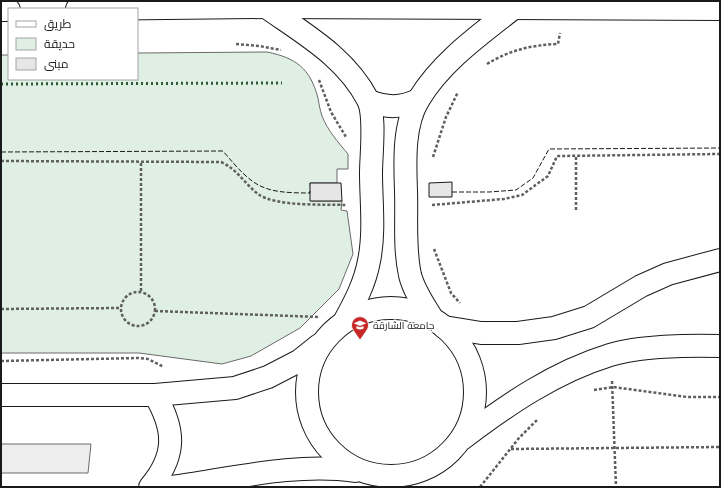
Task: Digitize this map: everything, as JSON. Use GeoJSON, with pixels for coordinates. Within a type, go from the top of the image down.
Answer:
{"type":"FeatureCollection","features":[{"type":"Feature","properties":{"kind":"street"},"geometry":{"type":"LineString","coordinates":[[266,7],[329,51],[351,75],[369,101],[372,143],[372,226],[370,259],[364,281],[344,322]]}},
{"type":"Feature","properties":{"kind":"street"},"geometry":{"type":"LineString","coordinates":[[462,440],[470,424],[474,407],[476,389],[473,371],[467,354],[457,339],[438,322],[420,298],[410,277],[407,256],[406,224],[407,138],[418,100],[438,74],[460,51],[515,7]]}},
{"type":"Feature","properties":{"kind":"street"},"geometry":{"type":"LineString","coordinates":[[138,8],[515,7],[562,9],[720,9]]}},
{"type":"Feature","properties":{"kind":"street"},"geometry":{"type":"LineString","coordinates":[[369,101],[381,106],[394,107],[406,105],[418,100]]}},
{"type":"Feature","properties":{"kind":"street"},"geometry":{"type":"LineString","coordinates":[[372,226],[406,224]]}},
{"type":"Feature","properties":{"kind":"street"},"geometry":{"type":"LineString","coordinates":[[1,395],[155,395],[234,388],[268,377],[299,361],[322,343],[344,322],[360,313],[378,309],[396,308],[415,311],[438,322],[488,333],[518,333],[554,328],[589,317],[641,286],[668,274],[720,260]]}},
{"type":"Feature","properties":{"kind":"street"},"geometry":{"type":"LineString","coordinates":[[322,343],[312,360],[308,379],[307,399],[311,418],[319,436],[331,452],[347,464],[365,473]]}},
{"type":"Feature","properties":{"kind":"street"},"geometry":{"type":"LineString","coordinates":[[172,487],[310,468],[339,469],[386,477],[408,476],[435,464],[447,456],[462,440],[496,413],[532,390],[571,370],[612,354],[678,346],[720,346]]}},
{"type":"Feature","properties":{"kind":"street"},"geometry":{"type":"LineString","coordinates":[[150,487],[161,475],[169,455],[170,434],[165,413],[155,395]]}},
{"type":"Feature","properties":{"kind":"path"},"geometry":{"type":"LineString","coordinates":[[483,67],[500,56],[520,48],[558,44],[562,9]]}},
{"type":"Feature","properties":{"kind":"path"},"geometry":{"type":"LineString","coordinates":[[236,44],[267,47],[282,51]]}},
{"type":"Feature","properties":{"kind":"path"},"geometry":{"type":"LineString","coordinates":[[316,76],[320,82],[331,112],[348,140]]}},
{"type":"Feature","properties":{"kind":"path"},"geometry":{"type":"LineString","coordinates":[[432,161],[446,117],[459,91]]}},
{"type":"Feature","properties":{"kind":"path"},"geometry":{"type":"LineString","coordinates":[[424,206],[504,199],[522,195],[548,176],[557,156],[720,154]]}},
{"type":"Feature","properties":{"kind":"path"},"geometry":{"type":"LineString","coordinates":[[576,156],[576,210]]}},
{"type":"Feature","properties":{"kind":"path"},"geometry":{"type":"LineString","coordinates":[[1,161],[221,162],[231,166],[260,195],[275,202],[352,205]]}},
{"type":"Feature","properties":{"kind":"path"},"geometry":{"type":"LineString","coordinates":[[141,161],[141,291]]}},
{"type":"Feature","properties":{"kind":"path"},"geometry":{"type":"LineString","coordinates":[[432,244],[451,293],[462,304]]}},
{"type":"Feature","properties":{"kind":"path"},"geometry":{"type":"LineString","coordinates":[[134,291],[141,291],[152,298],[155,305],[152,320],[145,325],[136,326],[128,324],[122,317],[120,308],[122,301],[126,295],[134,291]]}},
{"type":"Feature","properties":{"kind":"path"},"geometry":{"type":"LineString","coordinates":[[1,309],[120,308]]}},
{"type":"Feature","properties":{"kind":"path"},"geometry":{"type":"LineString","coordinates":[[155,311],[322,317],[317,322]]}},
{"type":"Feature","properties":{"kind":"path"},"geometry":{"type":"LineString","coordinates":[[612,354],[616,487]]}},
{"type":"Feature","properties":{"kind":"path"},"geometry":{"type":"LineString","coordinates":[[1,361],[138,358],[148,359],[168,369]]}},
{"type":"Feature","properties":{"kind":"path"},"geometry":{"type":"LineString","coordinates":[[587,392],[613,388],[687,397],[720,397]]}},
{"type":"Feature","properties":{"kind":"path"},"geometry":{"type":"LineString","coordinates":[[480,487],[510,449],[534,423],[544,415]]}},
{"type":"Feature","properties":{"kind":"path"},"geometry":{"type":"LineString","coordinates":[[510,449],[720,447]]}},
{"type":"Feature","properties":{"kind":"green space"},"geometry":{"type":"Polygon","coordinates":[[[267,52],[277,54],[294,61],[306,72],[315,88],[321,114],[327,127],[348,154],[348,169],[337,169],[337,183],[310,183],[311,201],[342,201],[341,210],[347,211],[353,254],[339,289],[300,328],[251,356],[222,364],[139,353],[1,353],[1,55],[8,55],[8,80],[138,80],[138,53],[267,52]]]}},
{"type":"Feature","properties":{"kind":"shaded area"},"geometry":{"type":"Polygon","coordinates":[[[1,444],[91,444],[88,473],[1,473],[1,444]]]}},
{"type":"Feature","properties":{"kind":"building"},"geometry":{"type":"Polygon","coordinates":[[[452,182],[452,197],[429,197],[429,183],[452,182]]]}},
{"type":"Feature","properties":{"kind":"building"},"geometry":{"type":"Polygon","coordinates":[[[310,183],[341,183],[342,201],[310,201],[310,183]]]}},
{"type":"Feature","properties":{"kind":"hedge"},"geometry":{"type":"LineString","coordinates":[[1,84],[282,83]]}},
{"type":"Feature","properties":{"kind":"fence"},"geometry":{"type":"LineString","coordinates":[[452,192],[516,190],[533,178],[549,149],[720,148]]}},
{"type":"Feature","properties":{"kind":"fence"},"geometry":{"type":"LineString","coordinates":[[1,152],[223,151],[251,181],[260,186],[281,192],[310,193],[310,191]]}},
{"type":"Feature","properties":{"kind":"place","name":"جامعة الشارقة"},"geometry":{"type":"Point","coordinates":[360,340]}}]}
